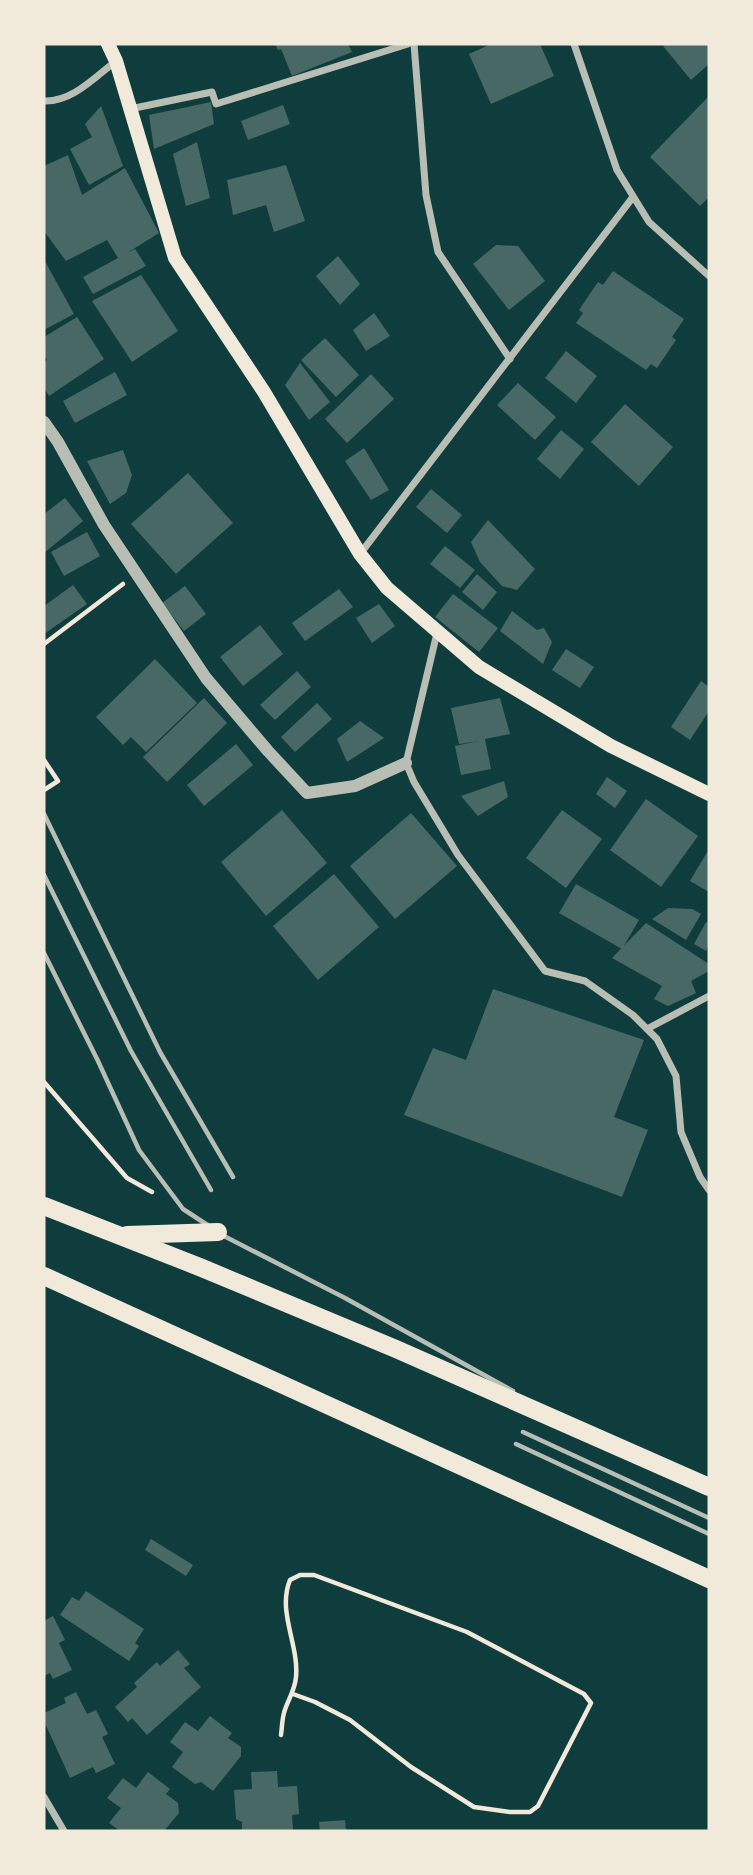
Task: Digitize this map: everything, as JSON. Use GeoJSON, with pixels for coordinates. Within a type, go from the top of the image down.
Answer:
{"type":"FeatureCollection","features":[{"type":"Feature","properties":{"kind":"highway"},"geometry":{"type":"LineString","coordinates":[[44,1206],[396,1349],[709,1487]]}},
{"type":"Feature","properties":{"kind":"highway"},"geometry":{"type":"LineString","coordinates":[[120,1236],[218,1233]]}},
{"type":"Feature","properties":{"kind":"highway"},"geometry":{"type":"LineString","coordinates":[[44,1276],[709,1579]]}},
{"type":"Feature","properties":{"kind":"main road"},"geometry":{"type":"LineString","coordinates":[[108,44],[116,61],[175,258],[264,392],[360,554],[387,588],[479,667],[611,746],[709,794]]}},
{"type":"Feature","properties":{"kind":"street"},"geometry":{"type":"LineString","coordinates":[[130,109],[212,92],[216,104],[408,44]]}},
{"type":"Feature","properties":{"kind":"street"},"geometry":{"type":"LineString","coordinates":[[414,44],[426,195],[438,251],[510,359]]}},
{"type":"Feature","properties":{"kind":"street"},"geometry":{"type":"LineString","coordinates":[[574,44],[617,170],[649,222],[709,276]]}},
{"type":"Feature","properties":{"kind":"street"},"geometry":{"type":"LineString","coordinates":[[44,102],[57,102],[80,89],[116,61]]}},
{"type":"Feature","properties":{"kind":"street"},"geometry":{"type":"LineString","coordinates":[[360,554],[633,197]]}},
{"type":"Feature","properties":{"kind":"street"},"geometry":{"type":"LineString","coordinates":[[44,422],[104,525],[206,678],[307,793],[355,786],[406,763]]}},
{"type":"Feature","properties":{"kind":"street"},"geometry":{"type":"LineString","coordinates":[[438,632],[406,763],[414,782],[458,855],[545,971],[585,981],[633,1015],[657,1039],[676,1076],[681,1132],[700,1177],[709,1190]]}},
{"type":"Feature","properties":{"kind":"street"},"geometry":{"type":"LineString","coordinates":[[648,1029],[709,996]]}},
{"type":"Feature","properties":{"kind":"street"},"geometry":{"type":"LineString","coordinates":[[44,1797],[64,1831]]}},
{"type":"Feature","properties":{"kind":"lane"},"geometry":{"type":"LineString","coordinates":[[44,814],[160,1052],[233,1177]]}},
{"type":"Feature","properties":{"kind":"lane"},"geometry":{"type":"LineString","coordinates":[[44,875],[131,1051],[211,1190]]}},
{"type":"Feature","properties":{"kind":"lane"},"geometry":{"type":"LineString","coordinates":[[44,953],[139,1150],[183,1209],[218,1233],[345,1298],[590,1435]]}},
{"type":"Feature","properties":{"kind":"lane"},"geometry":{"type":"LineString","coordinates":[[523,1432],[709,1518]]}},
{"type":"Feature","properties":{"kind":"lane"},"geometry":{"type":"LineString","coordinates":[[516,1444],[709,1534]]}},
{"type":"Feature","properties":{"kind":"path"},"geometry":{"type":"LineString","coordinates":[[44,644],[137,573]]}},
{"type":"Feature","properties":{"kind":"path"},"geometry":{"type":"LineString","coordinates":[[44,760],[58,781],[44,790]]}},
{"type":"Feature","properties":{"kind":"path"},"geometry":{"type":"LineString","coordinates":[[44,1082],[127,1178],[183,1209]]}},
{"type":"Feature","properties":{"kind":"path"},"geometry":{"type":"LineString","coordinates":[[281,1735],[284,1712],[293,1694],[296,1677],[296,1655],[285,1602],[286,1590],[290,1580],[300,1575],[314,1575],[467,1632],[584,1694],[591,1703],[538,1806],[530,1812],[510,1812],[474,1807],[411,1767],[350,1720],[293,1694]]}},
{"type":"Feature","properties":{"kind":"building"},"geometry":{"type":"Polygon","coordinates":[[[275,44],[348,44],[352,52],[292,76],[281,49],[278,50],[275,44]]]}},
{"type":"Feature","properties":{"kind":"building"},"geometry":{"type":"Polygon","coordinates":[[[491,44],[540,44],[554,76],[491,104],[469,54],[491,44]]]}},
{"type":"Feature","properties":{"kind":"building"},"geometry":{"type":"Polygon","coordinates":[[[709,44],[709,64],[691,80],[663,46],[709,44]]]}},
{"type":"Feature","properties":{"kind":"building"},"geometry":{"type":"Polygon","coordinates":[[[709,96],[709,197],[700,206],[650,157],[709,96]]]}},
{"type":"Feature","properties":{"kind":"building"},"geometry":{"type":"Polygon","coordinates":[[[211,102],[214,124],[154,149],[149,115],[211,102]]]}},
{"type":"Feature","properties":{"kind":"building"},"geometry":{"type":"Polygon","coordinates":[[[283,105],[290,124],[248,140],[241,121],[283,105]]]}},
{"type":"Feature","properties":{"kind":"building"},"geometry":{"type":"Polygon","coordinates":[[[101,106],[123,166],[89,185],[70,149],[92,137],[85,124],[101,106]]]}},
{"type":"Feature","properties":{"kind":"building"},"geometry":{"type":"Polygon","coordinates":[[[197,142],[210,198],[186,206],[173,154],[197,142]]]}},
{"type":"Feature","properties":{"kind":"building"},"geometry":{"type":"Polygon","coordinates":[[[68,155],[82,195],[125,168],[159,233],[127,253],[135,249],[146,266],[93,294],[83,277],[118,258],[107,240],[66,261],[44,231],[44,166],[68,155]]]}},
{"type":"Feature","properties":{"kind":"building"},"geometry":{"type":"Polygon","coordinates":[[[286,165],[305,221],[274,232],[266,205],[233,215],[227,180],[286,165]]]}},
{"type":"Feature","properties":{"kind":"building"},"geometry":{"type":"Polygon","coordinates":[[[496,245],[518,246],[545,281],[509,310],[473,264],[496,245]]]}},
{"type":"Feature","properties":{"kind":"building"},"geometry":{"type":"Polygon","coordinates":[[[338,256],[360,284],[340,305],[316,276],[338,256]]]}},
{"type":"Feature","properties":{"kind":"building"},"geometry":{"type":"Polygon","coordinates":[[[46,263],[74,314],[44,330],[44,264],[46,263]]]}},
{"type":"Feature","properties":{"kind":"building"},"geometry":{"type":"Polygon","coordinates":[[[613,271],[684,319],[672,337],[676,340],[657,368],[651,364],[646,370],[576,323],[583,313],[579,310],[598,282],[603,285],[613,271]]]}},
{"type":"Feature","properties":{"kind":"building"},"geometry":{"type":"Polygon","coordinates":[[[141,275],[178,331],[132,362],[92,301],[141,275]]]}},
{"type":"Feature","properties":{"kind":"building"},"geometry":{"type":"Polygon","coordinates":[[[374,313],[390,336],[366,351],[353,330],[374,313]]]}},
{"type":"Feature","properties":{"kind":"building"},"geometry":{"type":"Polygon","coordinates":[[[77,317],[104,359],[49,396],[44,388],[44,362],[47,360],[44,355],[44,337],[77,317]]]}},
{"type":"Feature","properties":{"kind":"building"},"geometry":{"type":"Polygon","coordinates":[[[325,338],[359,375],[336,397],[301,360],[325,338]]]}},
{"type":"Feature","properties":{"kind":"building"},"geometry":{"type":"Polygon","coordinates":[[[566,351],[597,376],[576,403],[545,378],[566,351]]]}},
{"type":"Feature","properties":{"kind":"building"},"geometry":{"type":"Polygon","coordinates":[[[300,363],[330,402],[309,420],[285,385],[300,363]]]}},
{"type":"Feature","properties":{"kind":"building"},"geometry":{"type":"Polygon","coordinates":[[[115,372],[127,395],[75,423],[63,401],[115,372]]]}},
{"type":"Feature","properties":{"kind":"building"},"geometry":{"type":"Polygon","coordinates":[[[371,374],[394,399],[347,443],[325,419],[371,374]]]}},
{"type":"Feature","properties":{"kind":"building"},"geometry":{"type":"Polygon","coordinates":[[[518,383],[556,417],[535,440],[497,405],[518,383]]]}},
{"type":"Feature","properties":{"kind":"building"},"geometry":{"type":"Polygon","coordinates":[[[625,404],[673,447],[639,486],[591,442],[625,404]]]}},
{"type":"Feature","properties":{"kind":"building"},"geometry":{"type":"Polygon","coordinates":[[[561,430],[584,449],[560,479],[537,459],[561,430]]]}},
{"type":"Feature","properties":{"kind":"building"},"geometry":{"type":"Polygon","coordinates":[[[364,448],[389,490],[371,500],[345,461],[364,448]]]}},
{"type":"Feature","properties":{"kind":"building"},"geometry":{"type":"Polygon","coordinates":[[[123,450],[132,475],[126,493],[110,504],[87,461],[123,450]]]}},
{"type":"Feature","properties":{"kind":"building"},"geometry":{"type":"Polygon","coordinates":[[[188,473],[233,523],[176,574],[131,524],[188,473]]]}},
{"type":"Feature","properties":{"kind":"building"},"geometry":{"type":"Polygon","coordinates":[[[431,489],[462,515],[447,533],[416,507],[431,489]]]}},
{"type":"Feature","properties":{"kind":"building"},"geometry":{"type":"Polygon","coordinates":[[[65,498],[83,521],[44,553],[44,514],[65,498]]]}},
{"type":"Feature","properties":{"kind":"building"},"geometry":{"type":"Polygon","coordinates":[[[488,520],[535,569],[517,590],[502,586],[480,562],[471,542],[488,520]]]}},
{"type":"Feature","properties":{"kind":"building"},"geometry":{"type":"Polygon","coordinates":[[[87,532],[100,556],[64,576],[51,552],[87,532]]]}},
{"type":"Feature","properties":{"kind":"building"},"geometry":{"type":"Polygon","coordinates":[[[445,546],[475,570],[460,588],[430,564],[445,546]]]}},
{"type":"Feature","properties":{"kind":"building"},"geometry":{"type":"Polygon","coordinates":[[[477,574],[497,592],[483,610],[462,592],[477,574]]]}},
{"type":"Feature","properties":{"kind":"building"},"geometry":{"type":"Polygon","coordinates":[[[73,585],[87,604],[44,634],[44,606],[73,585]]]}},
{"type":"Feature","properties":{"kind":"building"},"geometry":{"type":"Polygon","coordinates":[[[185,586],[206,614],[184,631],[162,603],[185,586]]]}},
{"type":"Feature","properties":{"kind":"building"},"geometry":{"type":"Polygon","coordinates":[[[339,589],[353,607],[305,641],[292,623],[339,589]]]}},
{"type":"Feature","properties":{"kind":"building"},"geometry":{"type":"Polygon","coordinates":[[[453,594],[498,628],[479,652],[435,617],[453,594]]]}},
{"type":"Feature","properties":{"kind":"building"},"geometry":{"type":"Polygon","coordinates":[[[379,604],[395,626],[372,643],[356,618],[379,604]]]}},
{"type":"Feature","properties":{"kind":"building"},"geometry":{"type":"Polygon","coordinates":[[[512,611],[537,630],[544,628],[552,642],[543,664],[500,631],[512,611]]]}},
{"type":"Feature","properties":{"kind":"building"},"geometry":{"type":"Polygon","coordinates":[[[260,625],[283,654],[243,686],[220,657],[260,625]]]}},
{"type":"Feature","properties":{"kind":"building"},"geometry":{"type":"Polygon","coordinates":[[[566,649],[594,667],[580,688],[552,670],[566,649]]]}},
{"type":"Feature","properties":{"kind":"building"},"geometry":{"type":"Polygon","coordinates":[[[155,659],[197,703],[146,752],[131,737],[123,745],[96,717],[155,659]]]}},
{"type":"Feature","properties":{"kind":"building"},"geometry":{"type":"Polygon","coordinates":[[[297,671],[311,687],[275,720],[260,705],[297,671]]]}},
{"type":"Feature","properties":{"kind":"building"},"geometry":{"type":"Polygon","coordinates":[[[701,681],[709,687],[709,711],[690,740],[671,727],[701,681]]]}},
{"type":"Feature","properties":{"kind":"building"},"geometry":{"type":"Polygon","coordinates":[[[204,698],[227,723],[167,782],[143,757],[204,698]]]}},
{"type":"Feature","properties":{"kind":"building"},"geometry":{"type":"Polygon","coordinates":[[[500,698],[510,734],[485,739],[491,769],[461,775],[455,746],[479,741],[459,744],[451,708],[500,698]]]}},
{"type":"Feature","properties":{"kind":"building"},"geometry":{"type":"Polygon","coordinates":[[[317,703],[332,719],[295,752],[281,737],[317,703]]]}},
{"type":"Feature","properties":{"kind":"building"},"geometry":{"type":"Polygon","coordinates":[[[360,721],[384,738],[347,762],[337,739],[360,721]]]}},
{"type":"Feature","properties":{"kind":"building"},"geometry":{"type":"Polygon","coordinates":[[[236,744],[253,765],[204,806],[187,785],[236,744]]]}},
{"type":"Feature","properties":{"kind":"building"},"geometry":{"type":"Polygon","coordinates":[[[607,777],[627,791],[615,808],[596,794],[607,777]]]}},
{"type":"Feature","properties":{"kind":"building"},"geometry":{"type":"Polygon","coordinates":[[[504,781],[508,797],[478,816],[461,796],[504,781]]]}},
{"type":"Feature","properties":{"kind":"building"},"geometry":{"type":"Polygon","coordinates":[[[646,799],[698,836],[661,887],[610,850],[646,799]]]}},
{"type":"Feature","properties":{"kind":"building"},"geometry":{"type":"Polygon","coordinates":[[[282,810],[327,863],[266,916],[221,862],[282,810]]]}},
{"type":"Feature","properties":{"kind":"building"},"geometry":{"type":"Polygon","coordinates":[[[562,810],[602,839],[566,888],[526,858],[562,810]]]}},
{"type":"Feature","properties":{"kind":"building"},"geometry":{"type":"Polygon","coordinates":[[[411,813],[457,866],[395,919],[350,866],[411,813]]]}},
{"type":"Feature","properties":{"kind":"building"},"geometry":{"type":"Polygon","coordinates":[[[709,849],[709,892],[690,881],[709,849]]]}},
{"type":"Feature","properties":{"kind":"building"},"geometry":{"type":"Polygon","coordinates":[[[334,874],[379,927],[318,980],[273,926],[334,874]]]}},
{"type":"Feature","properties":{"kind":"building"},"geometry":{"type":"Polygon","coordinates":[[[576,884],[639,920],[622,949],[559,913],[576,884]]]}},
{"type":"Feature","properties":{"kind":"building"},"geometry":{"type":"Polygon","coordinates":[[[668,908],[692,909],[701,914],[686,940],[652,919],[668,908]]]}},
{"type":"Feature","properties":{"kind":"building"},"geometry":{"type":"Polygon","coordinates":[[[706,922],[709,924],[709,943],[706,951],[694,944],[706,922]]]}},
{"type":"Feature","properties":{"kind":"building"},"geometry":{"type":"Polygon","coordinates":[[[646,923],[709,964],[709,971],[691,981],[696,993],[668,1006],[654,999],[662,986],[612,958],[646,923]]]}},
{"type":"Feature","properties":{"kind":"building"},"geometry":{"type":"Polygon","coordinates":[[[493,989],[644,1040],[614,1117],[648,1130],[622,1197],[404,1115],[433,1048],[466,1060],[493,989]]]}},
{"type":"Feature","properties":{"kind":"building"},"geometry":{"type":"Polygon","coordinates":[[[151,1539],[193,1565],[186,1576],[145,1550],[151,1539]]]}},
{"type":"Feature","properties":{"kind":"building"},"geometry":{"type":"Polygon","coordinates":[[[86,1591],[144,1629],[135,1643],[139,1646],[129,1661],[60,1615],[72,1597],[79,1601],[86,1591]]]}},
{"type":"Feature","properties":{"kind":"building"},"geometry":{"type":"Polygon","coordinates":[[[53,1616],[65,1640],[59,1643],[72,1670],[53,1679],[50,1673],[44,1676],[44,1621],[53,1616]]]}},
{"type":"Feature","properties":{"kind":"building"},"geometry":{"type":"Polygon","coordinates":[[[178,1650],[190,1664],[184,1668],[201,1687],[147,1735],[132,1718],[128,1722],[115,1707],[137,1687],[134,1683],[157,1662],[160,1666],[178,1650]]]}},
{"type":"Feature","properties":{"kind":"building"},"geometry":{"type":"Polygon","coordinates":[[[76,1692],[87,1714],[96,1710],[108,1734],[102,1737],[115,1764],[96,1773],[93,1767],[70,1778],[44,1721],[44,1713],[66,1703],[64,1698],[76,1692]]]}},
{"type":"Feature","properties":{"kind":"building"},"geometry":{"type":"Polygon","coordinates":[[[210,1716],[232,1733],[228,1738],[241,1747],[241,1756],[213,1791],[201,1782],[195,1784],[172,1767],[183,1752],[170,1742],[185,1722],[198,1731],[210,1716]]]}},
{"type":"Feature","properties":{"kind":"building"},"geometry":{"type":"Polygon","coordinates":[[[277,1771],[278,1787],[297,1786],[299,1814],[292,1815],[293,1830],[242,1831],[242,1822],[236,1819],[234,1790],[252,1789],[251,1772],[277,1771]]]}},
{"type":"Feature","properties":{"kind":"building"},"geometry":{"type":"Polygon","coordinates":[[[148,1772],[170,1789],[166,1794],[178,1803],[179,1813],[164,1831],[120,1831],[109,1823],[121,1808],[107,1798],[123,1778],[136,1788],[148,1772]]]}},
{"type":"Feature","properties":{"kind":"building"},"geometry":{"type":"Polygon","coordinates":[[[345,1820],[346,1831],[320,1831],[319,1822],[345,1820]]]}}]}
